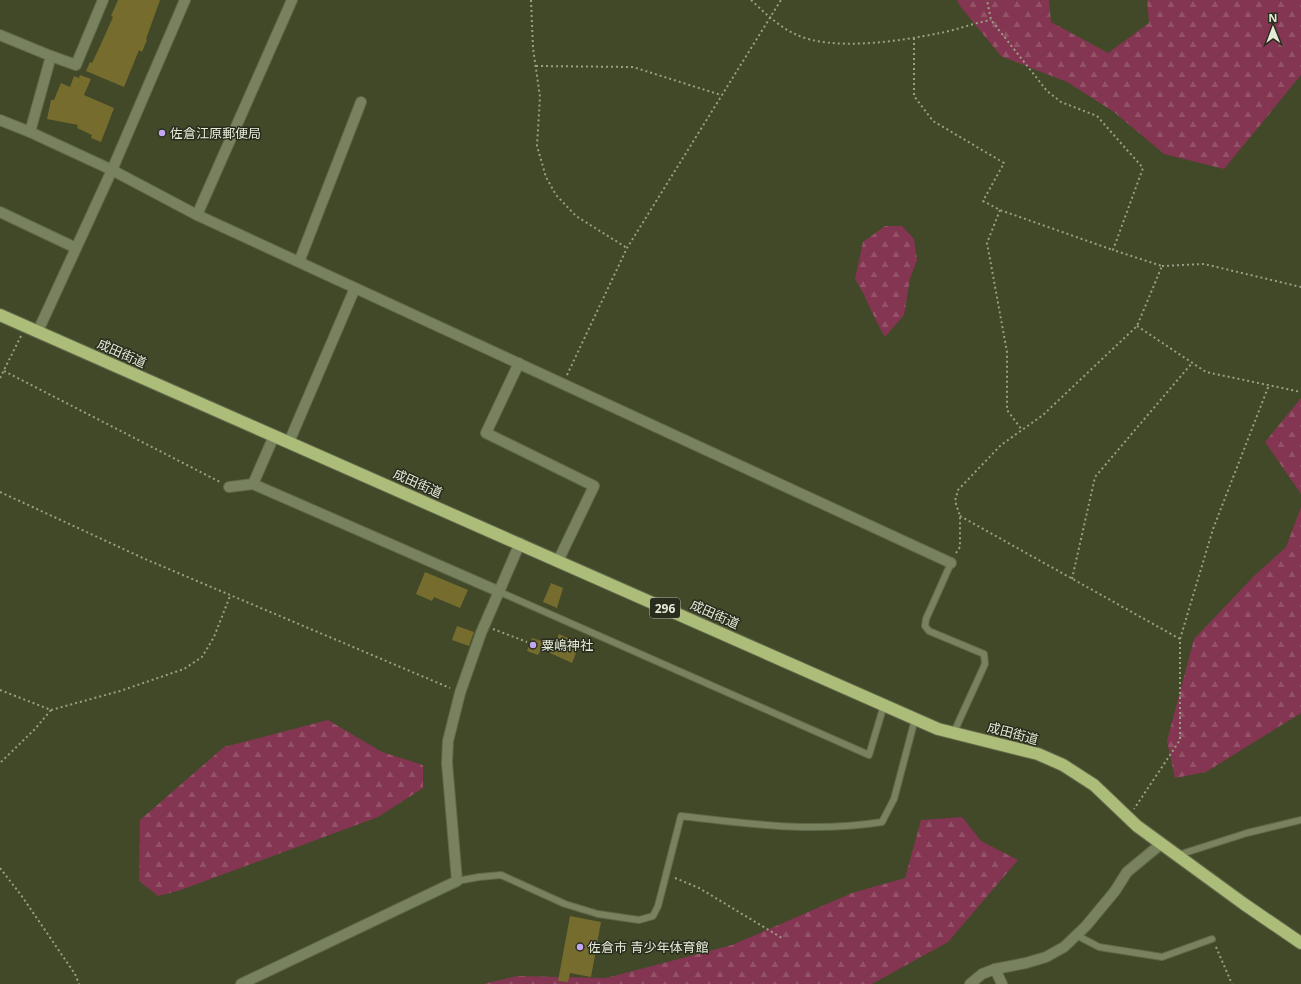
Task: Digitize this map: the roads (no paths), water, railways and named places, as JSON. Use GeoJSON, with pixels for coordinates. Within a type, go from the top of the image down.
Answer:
{"type":"FeatureCollection","features":[{"type":"Feature","properties":{"kind":"highway","name":"成田街道"},"geometry":{"type":"LineString","coordinates":[[0,315],[520,543],[938,729],[1038,754],[1063,765],[1094,785],[1128,818],[1161,844],[1301,944]]}},
{"type":"Feature","properties":{"kind":"street"},"geometry":{"type":"LineString","coordinates":[[0,35],[76,65],[103,0]]}},
{"type":"Feature","properties":{"kind":"street"},"geometry":{"type":"LineString","coordinates":[[38,331],[112,170],[186,0]]}},
{"type":"Feature","properties":{"kind":"street"},"geometry":{"type":"LineString","coordinates":[[197,215],[292,0]]}},
{"type":"Feature","properties":{"kind":"street"},"geometry":{"type":"LineString","coordinates":[[30,132],[51,56]]}},
{"type":"Feature","properties":{"kind":"street"},"geometry":{"type":"LineString","coordinates":[[299,262],[361,102]]}},
{"type":"Feature","properties":{"kind":"street"},"geometry":{"type":"LineString","coordinates":[[0,120],[30,132],[112,170],[197,215],[951,563]]}},
{"type":"Feature","properties":{"kind":"street"},"geometry":{"type":"LineString","coordinates":[[0,212],[76,248]]}},
{"type":"Feature","properties":{"kind":"street"},"geometry":{"type":"LineString","coordinates":[[289,442],[355,288]]}},
{"type":"Feature","properties":{"kind":"street"},"geometry":{"type":"LineString","coordinates":[[518,363],[486,433],[594,486],[558,561]]}},
{"type":"Feature","properties":{"kind":"street"},"geometry":{"type":"LineString","coordinates":[[253,484],[274,436]]}},
{"type":"Feature","properties":{"kind":"street"},"geometry":{"type":"LineString","coordinates":[[229,487],[253,484],[500,592]]}},
{"type":"Feature","properties":{"kind":"street"},"geometry":{"type":"LineString","coordinates":[[241,984],[457,881],[447,764],[448,741],[460,693],[485,625],[520,543]]}},
{"type":"Feature","properties":{"kind":"street"},"geometry":{"type":"LineString","coordinates":[[970,984],[982,974],[995,968],[1026,963],[1046,957],[1064,947],[1115,891],[1127,872],[1161,844]]}},
{"type":"Feature","properties":{"kind":"street"},"geometry":{"type":"LineString","coordinates":[[995,968],[1002,984]]}},
{"type":"Feature","properties":{"kind":"lane"},"geometry":{"type":"LineString","coordinates":[[951,563],[926,619],[925,626],[929,631],[984,654],[985,664],[954,732]]}},
{"type":"Feature","properties":{"kind":"lane"},"geometry":{"type":"LineString","coordinates":[[500,592],[869,756],[884,705]]}},
{"type":"Feature","properties":{"kind":"lane"},"geometry":{"type":"LineString","coordinates":[[457,881],[479,876],[501,875],[565,904],[598,914],[639,920],[653,916],[658,906],[682,816],[772,827],[804,828],[849,827],[882,822],[894,799],[915,719]]}},
{"type":"Feature","properties":{"kind":"lane"},"geometry":{"type":"LineString","coordinates":[[1177,855],[1247,833],[1301,820]]}},
{"type":"Feature","properties":{"kind":"lane"},"geometry":{"type":"LineString","coordinates":[[1076,935],[1099,947],[1162,957],[1212,939]]}},
{"type":"Feature","properties":{"kind":"place","name":"佐倉江原郵便局"},"geometry":{"type":"Point","coordinates":[162,133]}},
{"type":"Feature","properties":{"kind":"place","name":"粟嶋神社"},"geometry":{"type":"Point","coordinates":[533,645]}},
{"type":"Feature","properties":{"kind":"place","name":"佐倉市 青少年体育館"},"geometry":{"type":"Point","coordinates":[580,947]}}]}
